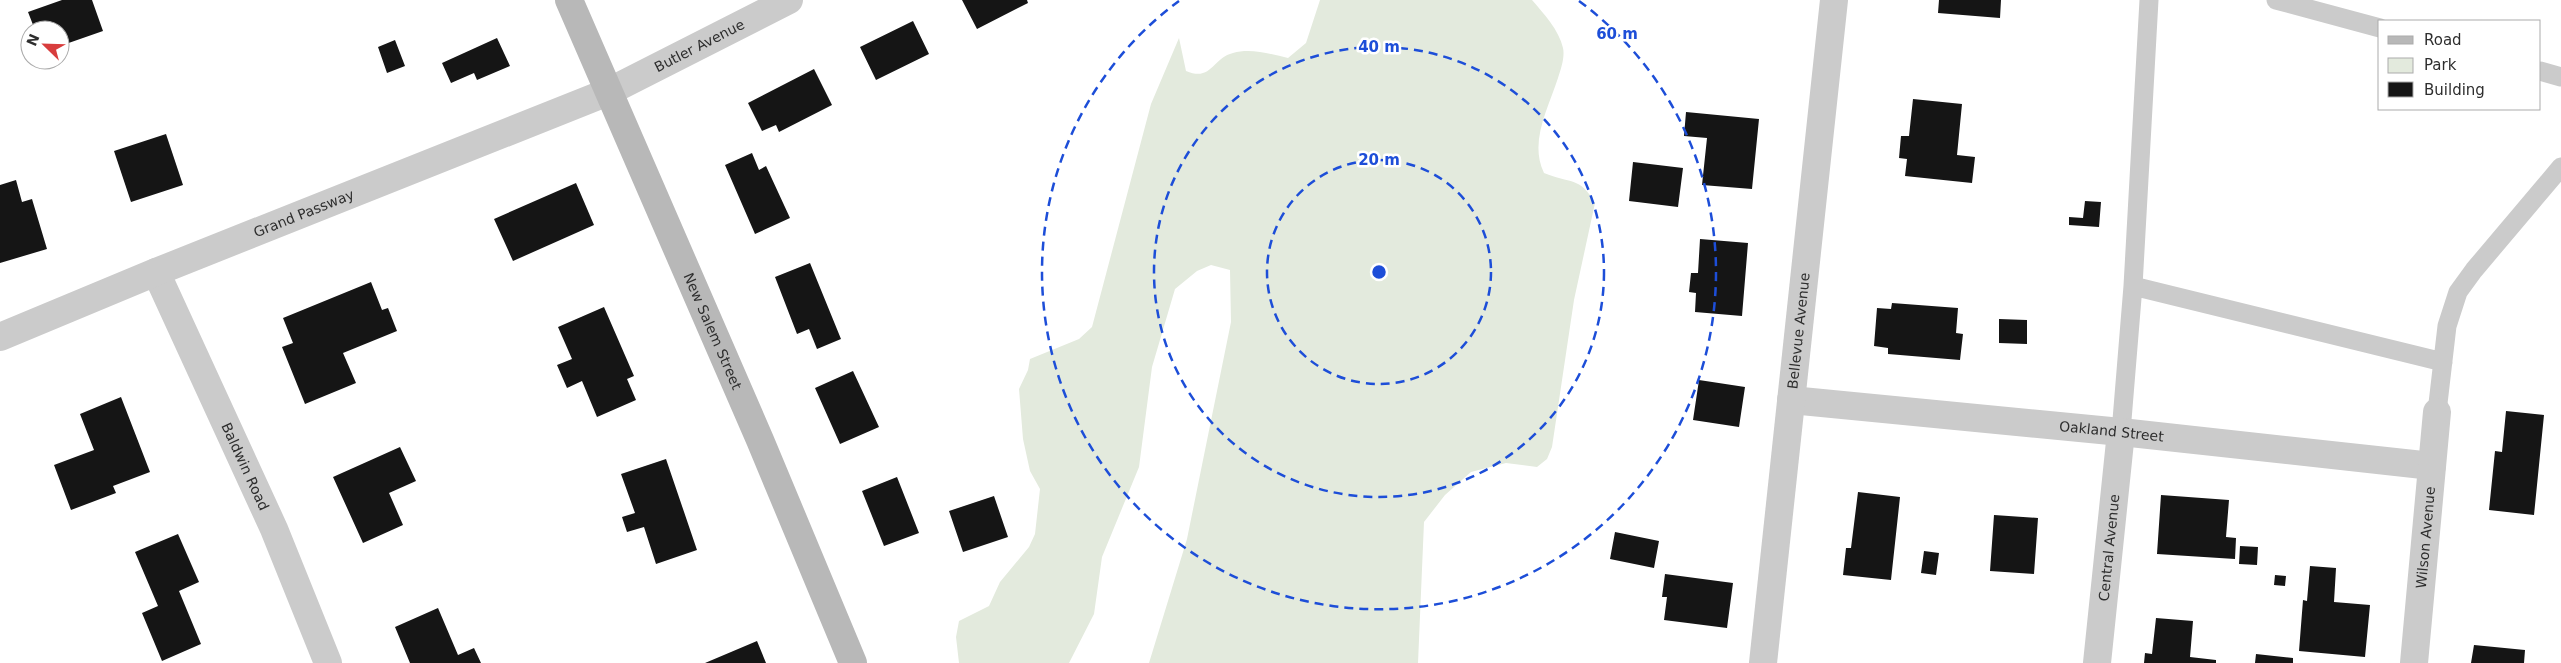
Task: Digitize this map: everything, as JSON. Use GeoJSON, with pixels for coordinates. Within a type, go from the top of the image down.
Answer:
{"type":"FeatureCollection","features":[{"type":"Feature","properties":{"kind":"street","name":"New Salem Street"},"geometry":{"type":"LineString","coordinates":[[569,0],[760,440],[853,663]]}},
{"type":"Feature","properties":{"kind":"street","name":"Butler Avenue"},"geometry":{"type":"LineString","coordinates":[[608,92],[789,0]]}},
{"type":"Feature","properties":{"kind":"street","name":"Bellevue Avenue"},"geometry":{"type":"LineString","coordinates":[[1762,663],[1834,0]]}},
{"type":"Feature","properties":{"kind":"street","name":"Grand Passway"},"geometry":{"type":"LineString","coordinates":[[0,337],[156,272],[608,92]]}},
{"type":"Feature","properties":{"kind":"street","name":"Baldwin Road"},"geometry":{"type":"LineString","coordinates":[[156,272],[274,528],[328,663]]}},
{"type":"Feature","properties":{"kind":"street","name":"Oakland Street"},"geometry":{"type":"LineString","coordinates":[[1791,400],[2121,432],[2432,466]]}},
{"type":"Feature","properties":{"kind":"street","name":"Wilson Avenue"},"geometry":{"type":"LineString","coordinates":[[2414,663],[2437,412]]}},
{"type":"Feature","properties":{"kind":"street","name":"Central Avenue"},"geometry":{"type":"LineString","coordinates":[[2098,663],[2121,432]]}},
{"type":"Feature","properties":{"kind":"lane"},"geometry":{"type":"LineString","coordinates":[[2121,432],[2133,286],[2149,0]]}},
{"type":"Feature","properties":{"kind":"lane"},"geometry":{"type":"LineString","coordinates":[[2276,0],[2378,27]]}},
{"type":"Feature","properties":{"kind":"lane"},"geometry":{"type":"LineString","coordinates":[[2541,72],[2561,77]]}},
{"type":"Feature","properties":{"kind":"lane"},"geometry":{"type":"LineString","coordinates":[[2437,412],[2447,326],[2458,292],[2474,270],[2561,167]]}},
{"type":"Feature","properties":{"kind":"lane"},"geometry":{"type":"LineString","coordinates":[[2133,286],[2442,362]]}},
{"type":"Feature","properties":{"kind":"green space"},"geometry":{"type":"Polygon","coordinates":[[[1320,0],[1532,0],[1550,22],[1561,41],[1563,59],[1539,137],[1540,161],[1544,173],[1574,182],[1590,194],[1595,203],[1574,300],[1552,447],[1547,459],[1537,467],[1506,463],[1471,472],[1445,495],[1424,522],[1418,663],[1149,663],[1187,539],[1231,322],[1230,270],[1211,265],[1197,271],[1175,289],[1152,367],[1139,467],[1102,557],[1094,614],[1069,663],[959,663],[956,637],[959,621],[989,606],[1000,582],[1029,547],[1035,534],[1040,489],[1030,471],[1023,439],[1019,389],[1028,370],[1030,359],[1079,339],[1092,327],[1151,104],[1179,38],[1186,71],[1195,74],[1207,71],[1220,59],[1233,53],[1260,52],[1288,58],[1306,43],[1320,0]]]}},
{"type":"Feature","properties":{"kind":"building"},"geometry":{"type":"Polygon","coordinates":[[[62,0],[92,0],[103,31],[70,43],[70,20],[31,20],[28,12],[62,0]]]}},
{"type":"Feature","properties":{"kind":"building"},"geometry":{"type":"Polygon","coordinates":[[[962,0],[1027,0],[1028,3],[977,29],[962,0]]]}},
{"type":"Feature","properties":{"kind":"building"},"geometry":{"type":"Polygon","coordinates":[[[1939,0],[2001,0],[2000,18],[1938,13],[1939,0]]]}},
{"type":"Feature","properties":{"kind":"building"},"geometry":{"type":"Polygon","coordinates":[[[913,21],[929,54],[876,80],[860,47],[913,21]]]}},
{"type":"Feature","properties":{"kind":"building"},"geometry":{"type":"Polygon","coordinates":[[[497,38],[510,66],[477,80],[474,73],[451,83],[442,63],[497,38]]]}},
{"type":"Feature","properties":{"kind":"building"},"geometry":{"type":"Polygon","coordinates":[[[395,40],[405,66],[387,73],[378,47],[395,40]]]}},
{"type":"Feature","properties":{"kind":"building"},"geometry":{"type":"Polygon","coordinates":[[[814,69],[832,105],[779,132],[776,125],[762,131],[748,103],[814,69]]]}},
{"type":"Feature","properties":{"kind":"building"},"geometry":{"type":"Polygon","coordinates":[[[1913,99],[1962,104],[1957,155],[1975,157],[1972,183],[1905,176],[1907,159],[1899,158],[1901,136],[1909,136],[1913,99]]]}},
{"type":"Feature","properties":{"kind":"building"},"geometry":{"type":"Polygon","coordinates":[[[1686,112],[1759,119],[1752,189],[1702,185],[1707,138],[1684,136],[1686,112]]]}},
{"type":"Feature","properties":{"kind":"building"},"geometry":{"type":"Polygon","coordinates":[[[166,134],[183,185],[131,202],[114,151],[166,134]]]}},
{"type":"Feature","properties":{"kind":"building"},"geometry":{"type":"Polygon","coordinates":[[[752,153],[759,170],[766,166],[790,218],[755,234],[725,165],[752,153]]]}},
{"type":"Feature","properties":{"kind":"building"},"geometry":{"type":"Polygon","coordinates":[[[1633,162],[1683,168],[1678,207],[1629,201],[1633,162]]]}},
{"type":"Feature","properties":{"kind":"building"},"geometry":{"type":"Polygon","coordinates":[[[16,180],[22,202],[32,199],[47,249],[0,263],[0,185],[16,180]]]}},
{"type":"Feature","properties":{"kind":"building"},"geometry":{"type":"Polygon","coordinates":[[[576,183],[594,225],[513,261],[494,219],[576,183]]]}},
{"type":"Feature","properties":{"kind":"building"},"geometry":{"type":"Polygon","coordinates":[[[2085,201],[2101,202],[2099,227],[2069,225],[2069,217],[2083,218],[2085,201]]]}},
{"type":"Feature","properties":{"kind":"building"},"geometry":{"type":"Polygon","coordinates":[[[1700,239],[1748,243],[1742,316],[1695,312],[1696,293],[1689,292],[1691,273],[1698,273],[1700,239]]]}},
{"type":"Feature","properties":{"kind":"building"},"geometry":{"type":"Polygon","coordinates":[[[810,263],[841,339],[817,349],[809,329],[797,334],[775,277],[810,263]]]}},
{"type":"Feature","properties":{"kind":"building"},"geometry":{"type":"Polygon","coordinates":[[[371,282],[382,310],[388,308],[397,331],[343,353],[356,383],[305,404],[282,347],[293,343],[283,318],[371,282]]]}},
{"type":"Feature","properties":{"kind":"building"},"geometry":{"type":"Polygon","coordinates":[[[1892,303],[1958,308],[1956,333],[1963,334],[1960,360],[1888,354],[1888,348],[1874,346],[1877,308],[1891,309],[1892,303]]]}},
{"type":"Feature","properties":{"kind":"building"},"geometry":{"type":"Polygon","coordinates":[[[604,307],[634,376],[627,379],[636,400],[597,417],[582,381],[567,388],[557,365],[572,359],[558,327],[604,307]]]}},
{"type":"Feature","properties":{"kind":"building"},"geometry":{"type":"Polygon","coordinates":[[[1999,319],[2027,320],[2027,344],[1999,343],[1999,319]]]}},
{"type":"Feature","properties":{"kind":"building"},"geometry":{"type":"Polygon","coordinates":[[[853,371],[879,427],[840,444],[815,388],[853,371]]]}},
{"type":"Feature","properties":{"kind":"building"},"geometry":{"type":"Polygon","coordinates":[[[1699,380],[1745,387],[1739,427],[1693,420],[1699,380]]]}},
{"type":"Feature","properties":{"kind":"building"},"geometry":{"type":"Polygon","coordinates":[[[121,397],[150,472],[113,486],[116,493],[71,510],[54,465],[94,450],[80,414],[121,397]]]}},
{"type":"Feature","properties":{"kind":"building"},"geometry":{"type":"Polygon","coordinates":[[[2506,411],[2544,415],[2534,515],[2489,510],[2495,451],[2502,452],[2506,411]]]}},
{"type":"Feature","properties":{"kind":"building"},"geometry":{"type":"Polygon","coordinates":[[[400,447],[416,481],[389,493],[403,525],[363,543],[333,477],[400,447]]]}},
{"type":"Feature","properties":{"kind":"building"},"geometry":{"type":"Polygon","coordinates":[[[666,459],[697,550],[656,564],[644,527],[627,532],[622,517],[635,513],[621,474],[666,459]]]}},
{"type":"Feature","properties":{"kind":"building"},"geometry":{"type":"Polygon","coordinates":[[[897,477],[919,533],[884,546],[862,491],[897,477]]]}},
{"type":"Feature","properties":{"kind":"building"},"geometry":{"type":"Polygon","coordinates":[[[1858,492],[1900,497],[1891,580],[1843,575],[1846,548],[1851,548],[1858,492]]]}},
{"type":"Feature","properties":{"kind":"building"},"geometry":{"type":"Polygon","coordinates":[[[2161,495],[2229,500],[2226,537],[2236,538],[2235,559],[2157,554],[2161,495]]]}},
{"type":"Feature","properties":{"kind":"building"},"geometry":{"type":"Polygon","coordinates":[[[994,496],[1008,537],[963,552],[949,511],[994,496]]]}},
{"type":"Feature","properties":{"kind":"building"},"geometry":{"type":"Polygon","coordinates":[[[1994,515],[2038,518],[2034,574],[1990,571],[1994,515]]]}},
{"type":"Feature","properties":{"kind":"building"},"geometry":{"type":"Polygon","coordinates":[[[1615,532],[1659,541],[1654,568],[1610,559],[1615,532]]]}},
{"type":"Feature","properties":{"kind":"building"},"geometry":{"type":"Polygon","coordinates":[[[178,534],[199,582],[179,591],[201,644],[162,661],[142,613],[158,606],[135,552],[178,534]]]}},
{"type":"Feature","properties":{"kind":"building"},"geometry":{"type":"Polygon","coordinates":[[[2240,546],[2258,547],[2257,565],[2239,564],[2240,546]]]}},
{"type":"Feature","properties":{"kind":"building"},"geometry":{"type":"Polygon","coordinates":[[[1924,551],[1939,553],[1936,575],[1921,573],[1924,551]]]}},
{"type":"Feature","properties":{"kind":"building"},"geometry":{"type":"Polygon","coordinates":[[[2310,566],[2336,568],[2334,602],[2370,605],[2365,657],[2299,651],[2303,600],[2307,601],[2310,566]]]}},
{"type":"Feature","properties":{"kind":"building"},"geometry":{"type":"Polygon","coordinates":[[[1665,574],[1733,583],[1727,628],[1664,620],[1667,597],[1662,597],[1665,574]]]}},
{"type":"Feature","properties":{"kind":"building"},"geometry":{"type":"Polygon","coordinates":[[[2275,575],[2286,576],[2285,586],[2274,585],[2275,575]]]}},
{"type":"Feature","properties":{"kind":"building"},"geometry":{"type":"Polygon","coordinates":[[[438,608],[458,655],[474,648],[481,663],[410,663],[395,627],[438,608]]]}},
{"type":"Feature","properties":{"kind":"building"},"geometry":{"type":"Polygon","coordinates":[[[2156,618],[2193,621],[2190,657],[2216,660],[2216,663],[2144,663],[2145,653],[2152,654],[2156,618]]]}},
{"type":"Feature","properties":{"kind":"building"},"geometry":{"type":"Polygon","coordinates":[[[757,641],[766,663],[705,663],[757,641]]]}},
{"type":"Feature","properties":{"kind":"building"},"geometry":{"type":"Polygon","coordinates":[[[2474,645],[2525,650],[2524,663],[2471,663],[2474,645]]]}},
{"type":"Feature","properties":{"kind":"building"},"geometry":{"type":"Polygon","coordinates":[[[2256,654],[2293,658],[2293,663],[2255,663],[2256,654]]]}}]}
